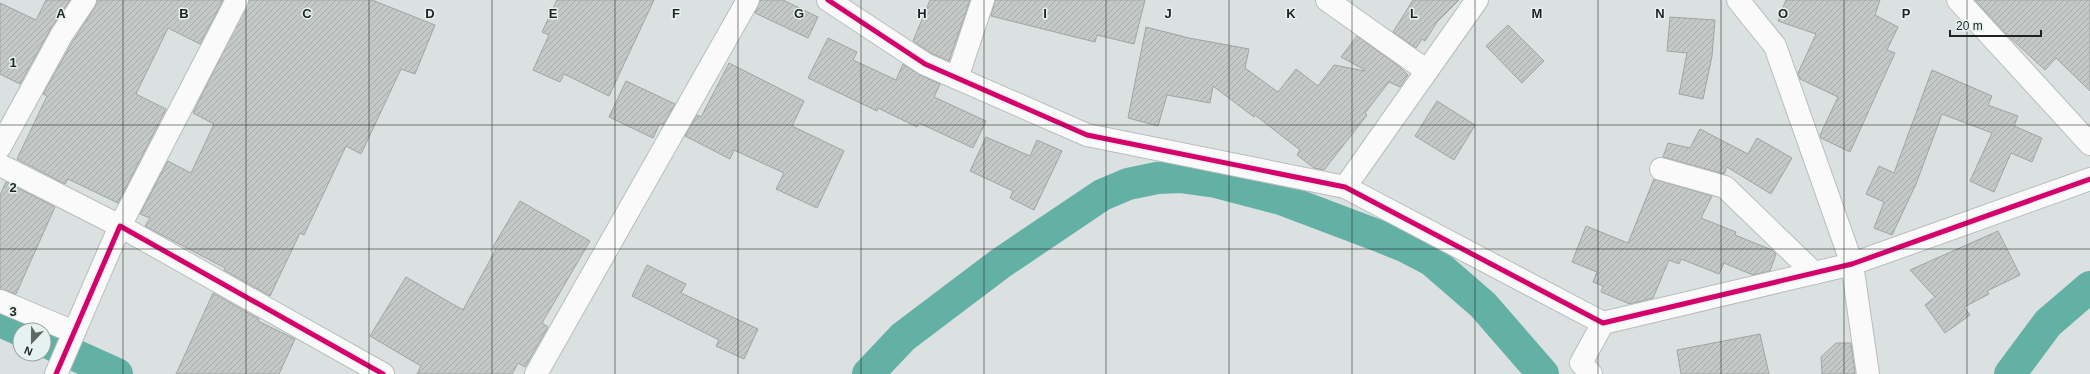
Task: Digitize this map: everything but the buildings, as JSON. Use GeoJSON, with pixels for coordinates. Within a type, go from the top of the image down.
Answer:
{"type":"FeatureCollection","features":[{"type":"Feature","properties":{"kind":"street"},"geometry":{"type":"LineString","coordinates":[[0,147],[62,34],[86,0]]}},
{"type":"Feature","properties":{"kind":"street"},"geometry":{"type":"LineString","coordinates":[[56,374],[120,226],[237,0]]}},
{"type":"Feature","properties":{"kind":"street"},"geometry":{"type":"LineString","coordinates":[[536,374],[748,0]]}},
{"type":"Feature","properties":{"kind":"street"},"geometry":{"type":"LineString","coordinates":[[828,0],[925,64],[1087,135],[1345,187],[1603,323],[1852,264],[2090,179]]}},
{"type":"Feature","properties":{"kind":"street"},"geometry":{"type":"LineString","coordinates":[[956,78],[983,0]]}},
{"type":"Feature","properties":{"kind":"street"},"geometry":{"type":"LineString","coordinates":[[1327,0],[1427,71]]}},
{"type":"Feature","properties":{"kind":"street"},"geometry":{"type":"LineString","coordinates":[[1345,187],[1477,0]]}},
{"type":"Feature","properties":{"kind":"street"},"geometry":{"type":"LineString","coordinates":[[1738,0],[1774,46],[1852,264],[1868,374]]}},
{"type":"Feature","properties":{"kind":"street"},"geometry":{"type":"LineString","coordinates":[[1958,0],[2090,144]]}},
{"type":"Feature","properties":{"kind":"street"},"geometry":{"type":"LineString","coordinates":[[0,165],[120,226],[382,374]]}},
{"type":"Feature","properties":{"kind":"street"},"geometry":{"type":"LineString","coordinates":[[1661,169],[1725,187],[1814,273]]}},
{"type":"Feature","properties":{"kind":"street"},"geometry":{"type":"LineString","coordinates":[[0,301],[73,334]]}},
{"type":"Feature","properties":{"kind":"street"},"geometry":{"type":"LineString","coordinates":[[1591,374],[1581,363],[1603,323]]}},
{"type":"Feature","properties":{"kind":"waterway"},"geometry":{"type":"LineString","coordinates":[[868,374],[903,337],[1001,263],[1102,195],[1128,184],[1157,178],[1180,177],[1216,182],[1281,199],[1379,236],[1406,247],[1431,260],[1483,305],[1543,374]]}},
{"type":"Feature","properties":{"kind":"waterway"},"geometry":{"type":"LineString","coordinates":[[2010,374],[2048,323],[2090,287]]}},
{"type":"Feature","properties":{"kind":"waterway"},"geometry":{"type":"LineString","coordinates":[[0,321],[12,326]]}},
{"type":"Feature","properties":{"kind":"waterway"},"geometry":{"type":"LineString","coordinates":[[52,345],[117,374]]}},
{"type":"Feature","properties":{"kind":"cycle path"},"geometry":{"type":"LineString","coordinates":[[828,0],[925,64],[1087,135],[1345,187],[1603,323],[1852,264],[2090,179]]}},
{"type":"Feature","properties":{"kind":"cycle path"},"geometry":{"type":"LineString","coordinates":[[56,374],[120,226],[383,374]]}}]}
